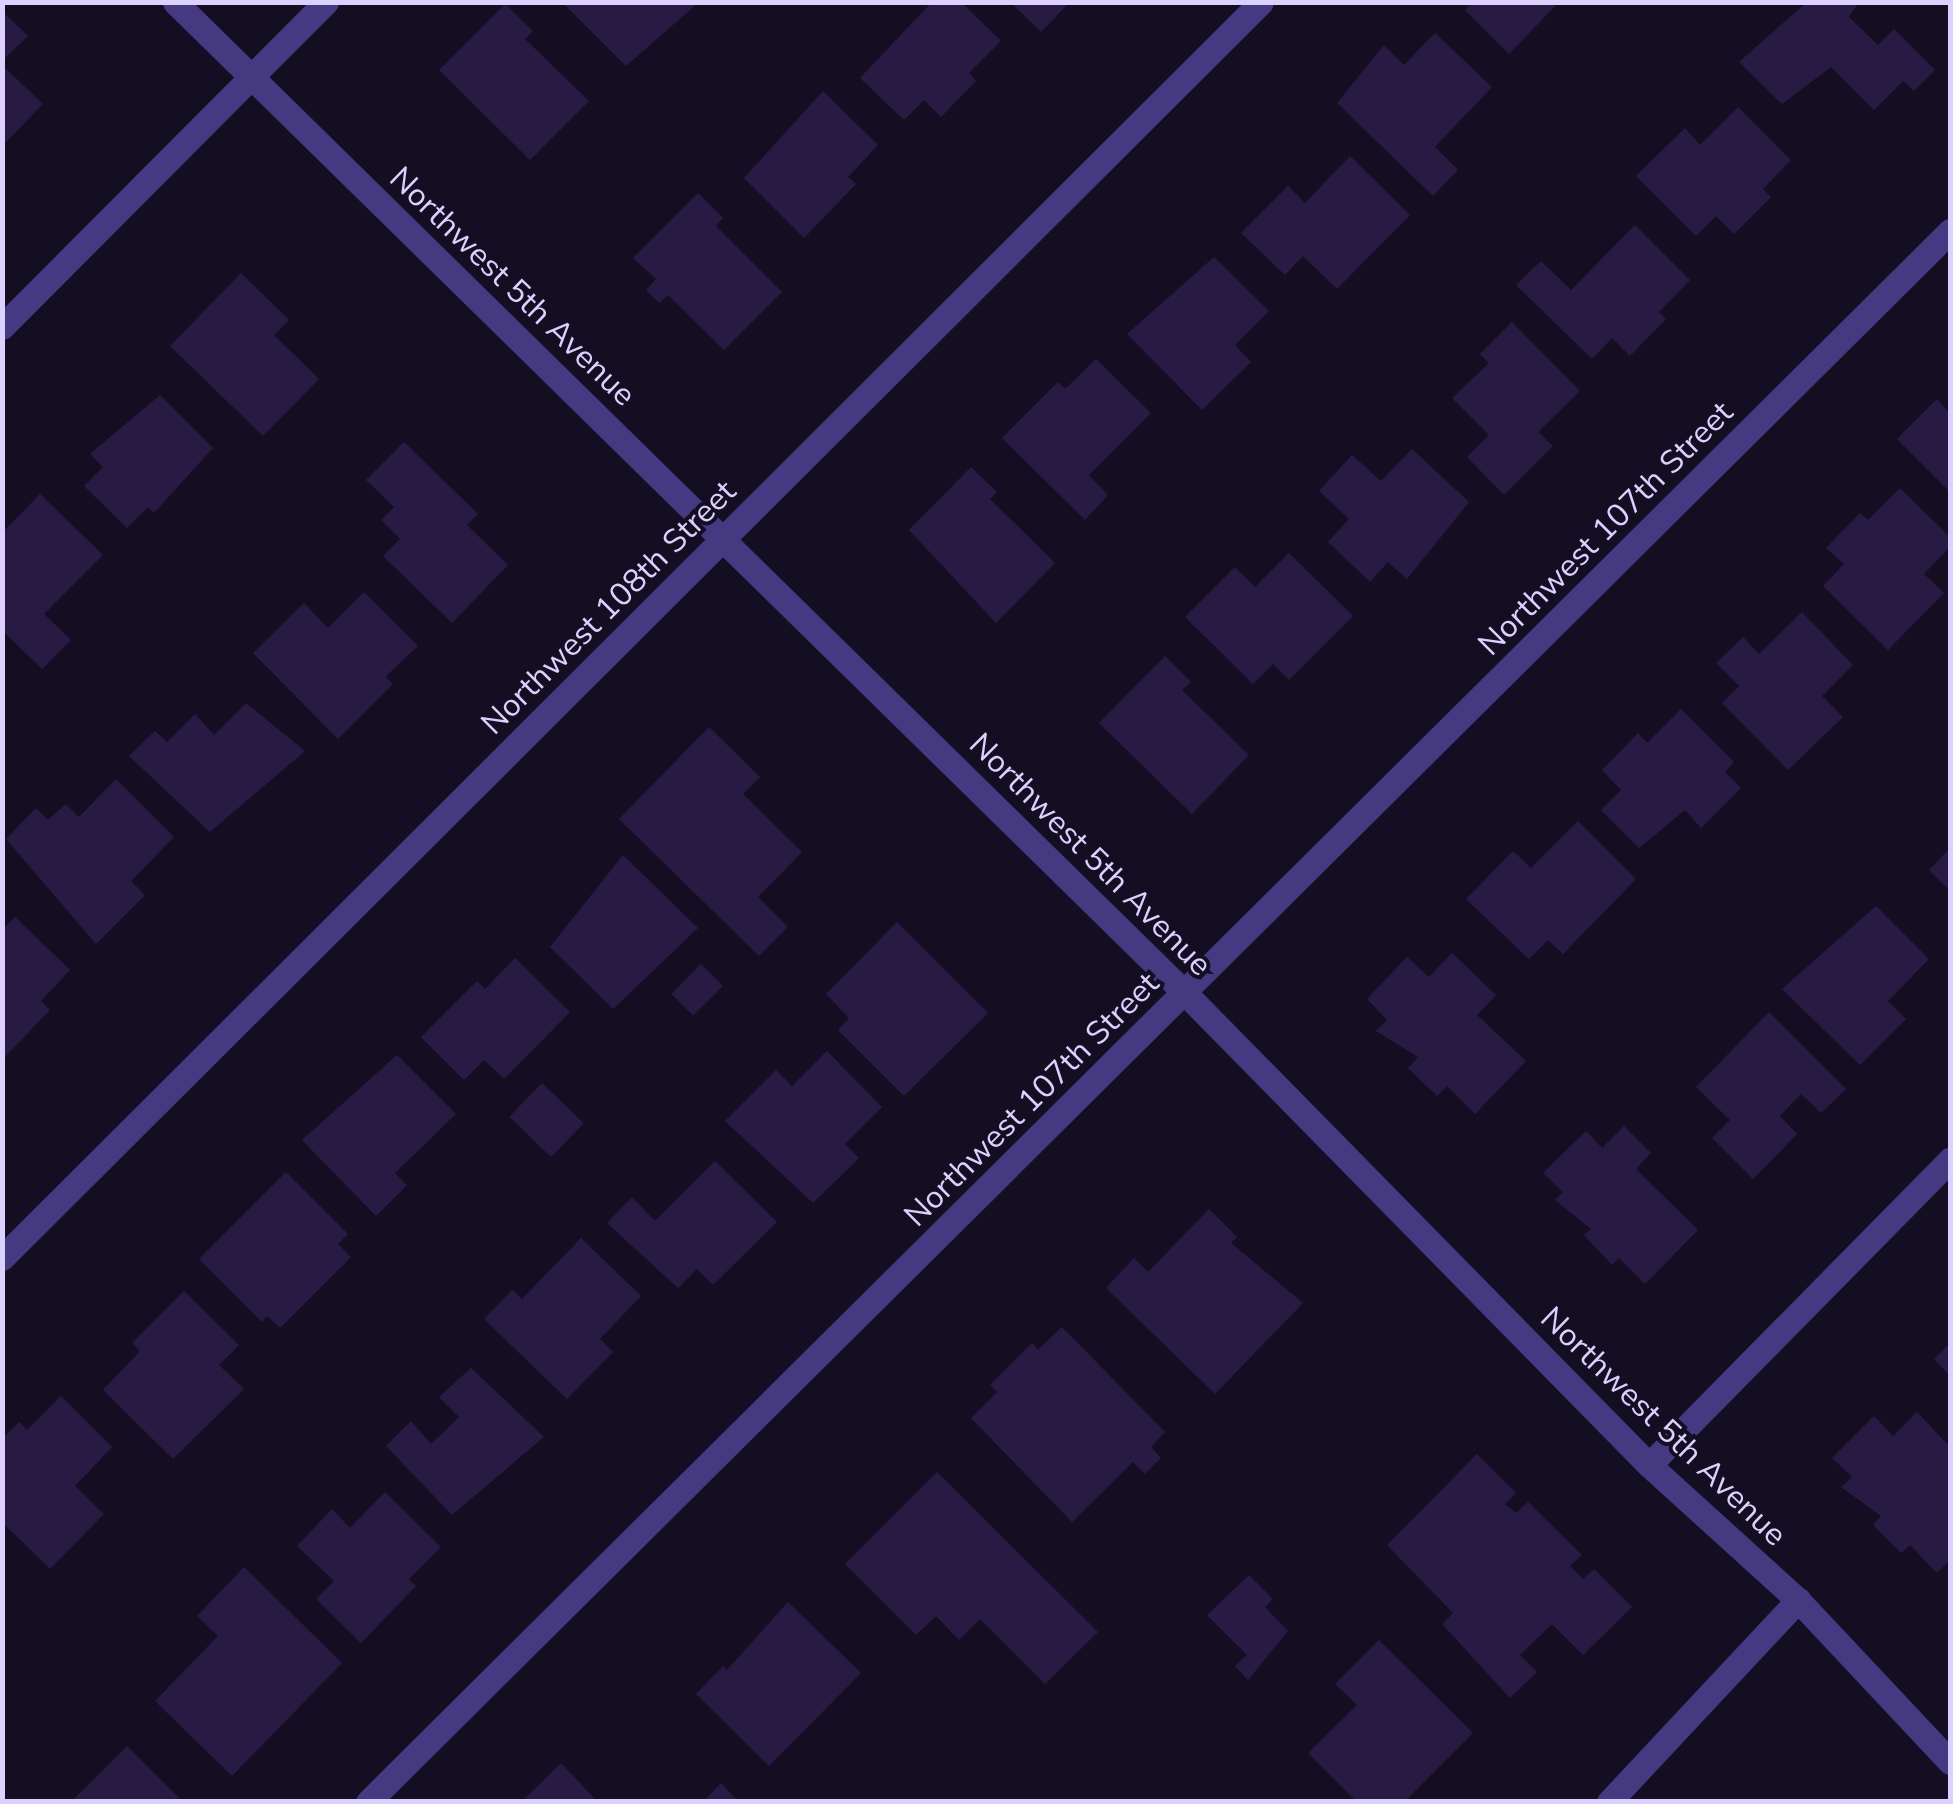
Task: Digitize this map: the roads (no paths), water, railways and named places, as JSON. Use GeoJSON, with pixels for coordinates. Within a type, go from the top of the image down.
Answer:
{"type":"FeatureCollection","features":[{"type":"Feature","properties":{"kind":"street","name":"Northwest 5th Avenue"},"geometry":{"type":"LineString","coordinates":[[176,2],[1186,994],[1649,1464],[1798,1600],[1950,1762]]}},
{"type":"Feature","properties":{"kind":"street"},"geometry":{"type":"LineString","coordinates":[[2,327],[326,2]]}},
{"type":"Feature","properties":{"kind":"street","name":"Northwest 108th Street"},"geometry":{"type":"LineString","coordinates":[[2,1258],[1260,2]]}},
{"type":"Feature","properties":{"kind":"street","name":"Northwest 107th Street"},"geometry":{"type":"LineString","coordinates":[[368,1802],[1186,994],[1950,231]]}},
{"type":"Feature","properties":{"kind":"street"},"geometry":{"type":"LineString","coordinates":[[1649,1464],[1950,1160]]}},
{"type":"Feature","properties":{"kind":"street"},"geometry":{"type":"LineString","coordinates":[[1609,1802],[1798,1600]]}}]}
